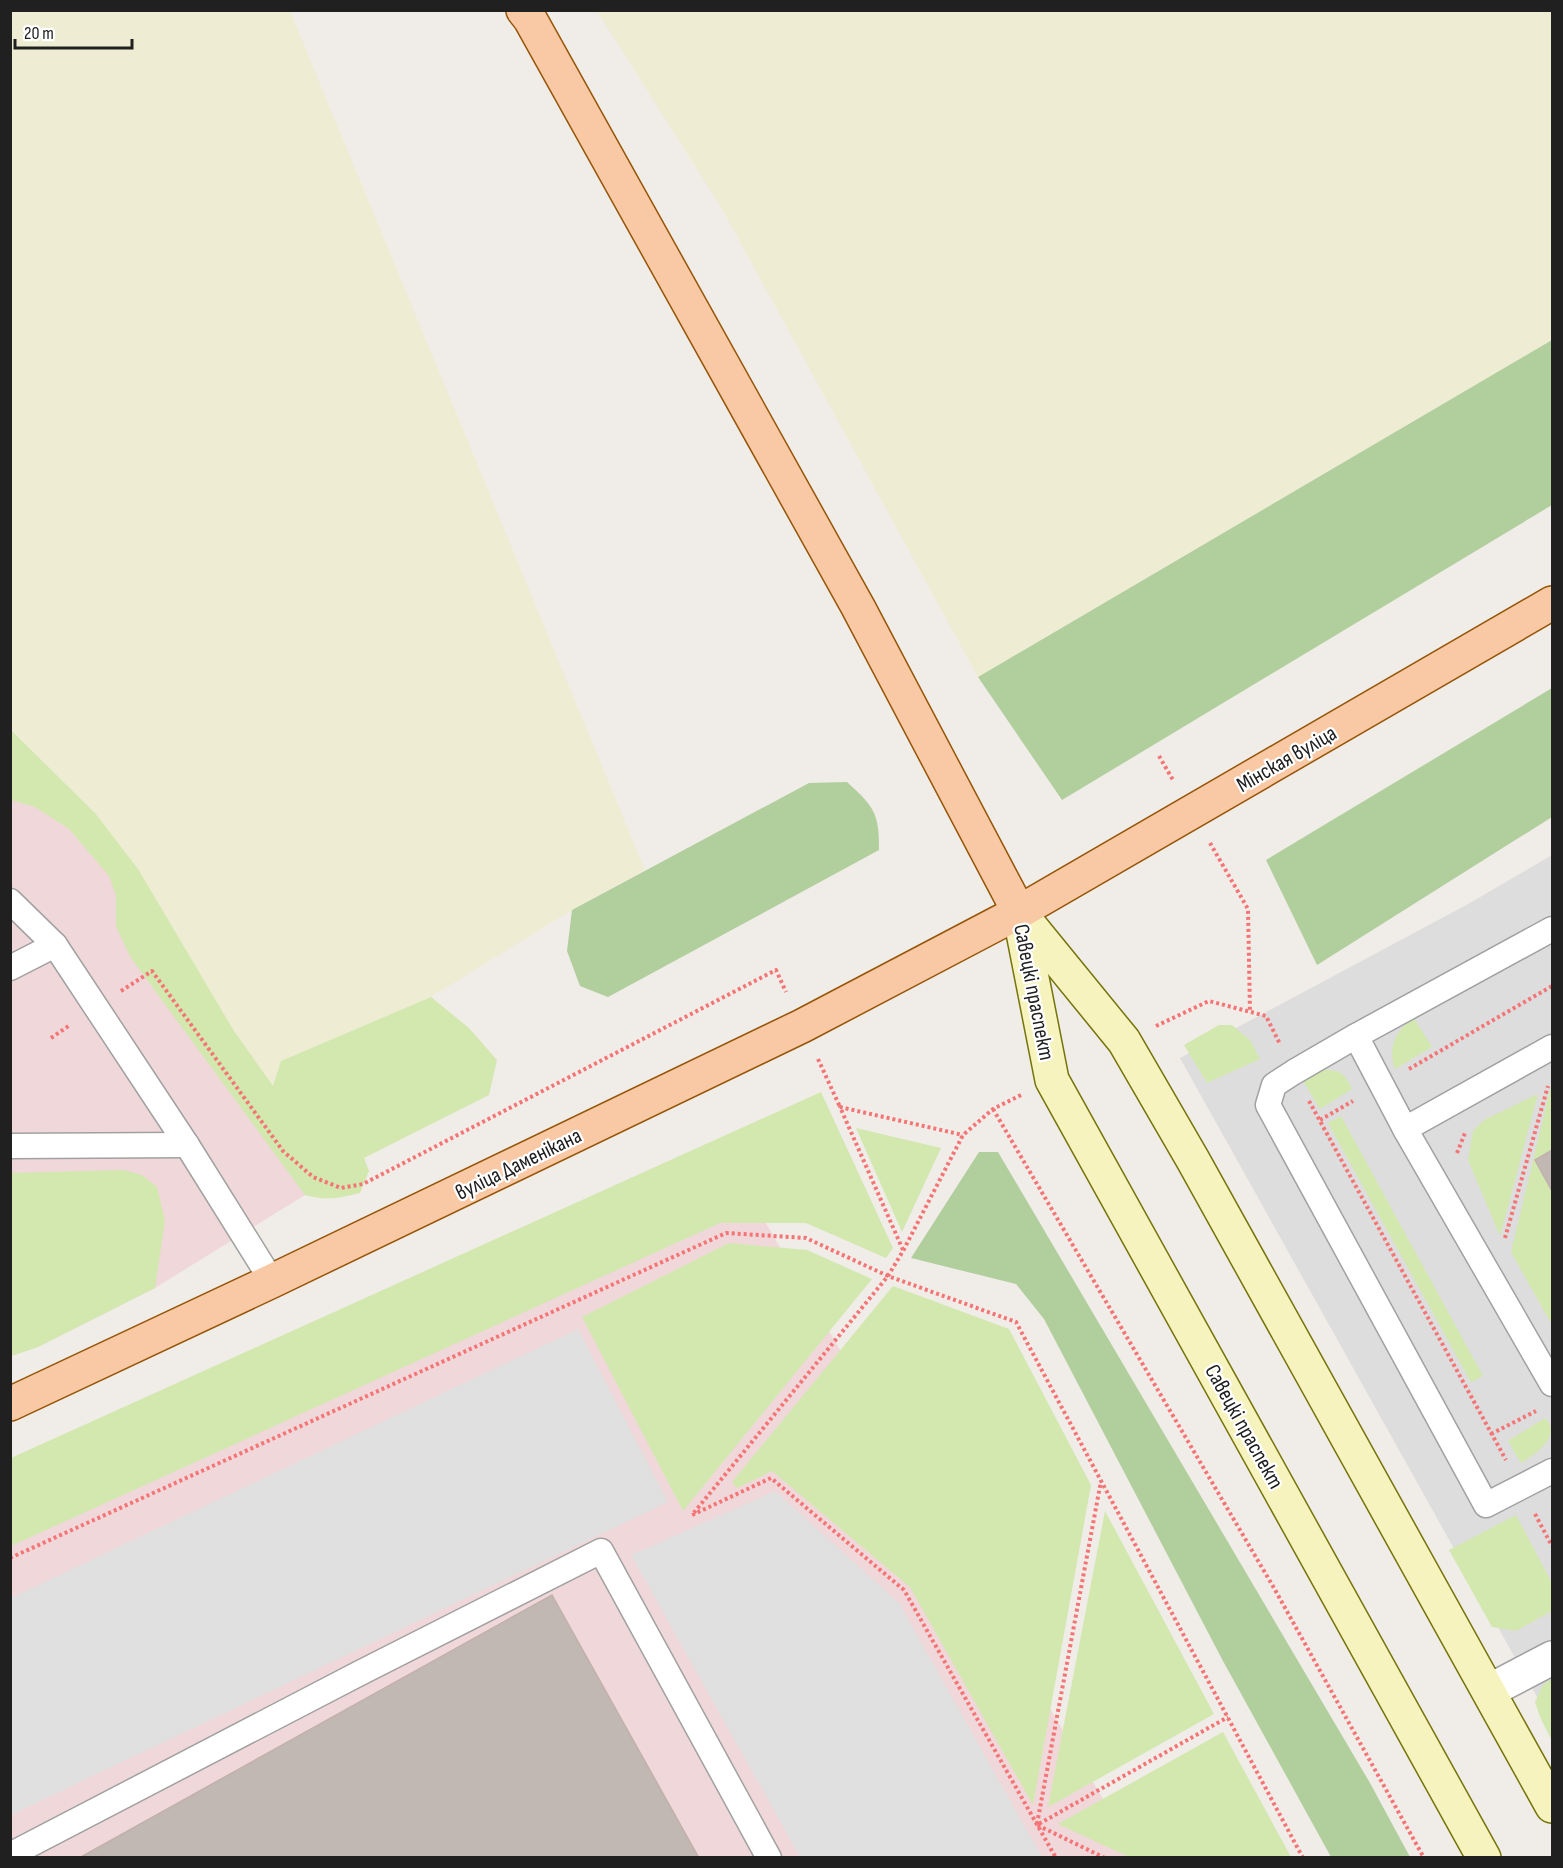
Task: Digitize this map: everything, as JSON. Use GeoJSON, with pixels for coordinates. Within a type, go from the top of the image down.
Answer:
{"type":"FeatureCollection","features":[{"type":"Feature","properties":{"kind":"main road"},"geometry":{"type":"LineString","coordinates":[[523,10],[858,607],[1019,912]]}},
{"type":"Feature","properties":{"kind":"main road","name":"Мінская вуліца"},"geometry":{"type":"LineString","coordinates":[[1019,912],[1552,603]]}},
{"type":"Feature","properties":{"kind":"main road","name":"вуліца Даменікана"},"geometry":{"type":"LineString","coordinates":[[10,1404],[273,1281],[802,1026],[1019,912]]}},
{"type":"Feature","properties":{"kind":"main road","name":"Савецкі праспект"},"geometry":{"type":"LineString","coordinates":[[1019,912],[1124,1041],[1552,1806]]}},
{"type":"Feature","properties":{"kind":"main road","name":"Савецкі праспект"},"geometry":{"type":"LineString","coordinates":[[1019,912],[1052,1080],[1484,1857]]}},
{"type":"Feature","properties":{"kind":"street"},"geometry":{"type":"LineString","coordinates":[[1489,1691],[1552,1658]]}},
{"type":"Feature","properties":{"kind":"lane"},"geometry":{"type":"LineString","coordinates":[[10,900],[54,945],[187,1145],[273,1281]]}},
{"type":"Feature","properties":{"kind":"lane"},"geometry":{"type":"LineString","coordinates":[[1552,929],[1356,1036],[1274,1085],[1268,1105],[1486,1505],[1552,1471]]}},
{"type":"Feature","properties":{"kind":"lane"},"geometry":{"type":"LineString","coordinates":[[10,968],[54,945]]}},
{"type":"Feature","properties":{"kind":"lane"},"geometry":{"type":"LineString","coordinates":[[1356,1036],[1405,1129],[1552,1384]]}},
{"type":"Feature","properties":{"kind":"lane"},"geometry":{"type":"LineString","coordinates":[[1405,1129],[1552,1047]]}},
{"type":"Feature","properties":{"kind":"lane"},"geometry":{"type":"LineString","coordinates":[[10,1146],[187,1145]]}},
{"type":"Feature","properties":{"kind":"lane"},"geometry":{"type":"LineString","coordinates":[[10,1855],[601,1551],[769,1857]]}},
{"type":"Feature","properties":{"kind":"path"},"geometry":{"type":"LineString","coordinates":[[1159,756],[1248,909],[1250,1012]]}},
{"type":"Feature","properties":{"kind":"path"},"geometry":{"type":"LineString","coordinates":[[51,1038],[152,971],[283,1151],[313,1177],[341,1188],[363,1184],[776,970],[840,1107],[903,1251]]}},
{"type":"Feature","properties":{"kind":"path"},"geometry":{"type":"LineString","coordinates":[[1320,1120],[1552,986]]}},
{"type":"Feature","properties":{"kind":"path"},"geometry":{"type":"LineString","coordinates":[[1504,1242],[1550,1078]]}},
{"type":"Feature","properties":{"kind":"path"},"geometry":{"type":"LineString","coordinates":[[840,1107],[963,1135]]}},
{"type":"Feature","properties":{"kind":"path"},"geometry":{"type":"LineString","coordinates":[[1056,1857],[904,1590],[771,1478],[692,1515],[888,1276],[963,1135],[993,1109],[1274,1588],[1424,1857]]}},
{"type":"Feature","properties":{"kind":"path"},"geometry":{"type":"LineString","coordinates":[[1456,1154],[1470,1125]]}},
{"type":"Feature","properties":{"kind":"path"},"geometry":{"type":"LineString","coordinates":[[10,1558],[726,1233],[806,1238],[888,1276],[1016,1322],[1303,1857]]}},
{"type":"Feature","properties":{"kind":"path"},"geometry":{"type":"LineString","coordinates":[[1491,1434],[1542,1407]]}},
{"type":"Feature","properties":{"kind":"path"},"geometry":{"type":"LineString","coordinates":[[1037,1825],[1101,1481]]}},
{"type":"Feature","properties":{"kind":"path"},"geometry":{"type":"LineString","coordinates":[[1037,1825],[1228,1717]]}},
{"type":"Feature","properties":{"kind":"path"},"geometry":{"type":"LineString","coordinates":[[1037,1825],[1105,1857]]}},
{"type":"Feature","properties":{"kind":"shaded area"},"geometry":{"type":"Polygon","coordinates":[[[10,729],[320,1159],[305,1195],[155,1288],[38,1347],[11,1356],[10,729]]]}},
{"type":"Feature","properties":{"kind":"shaded area"},"geometry":{"type":"Polygon","coordinates":[[[1552,855],[1552,1724],[1180,1058],[1470,903],[1552,855]]]}},
{"type":"Feature","properties":{"kind":"shaded area"},"geometry":{"type":"Polygon","coordinates":[[[740,1179],[1137,1857],[11,1857],[10,1511],[740,1179]]]}},
{"type":"Feature","properties":{"kind":"shaded area"},"geometry":{"type":"Polygon","coordinates":[[[578,1329],[668,1502],[11,1815],[11,1598],[578,1329]]]}},
{"type":"Feature","properties":{"kind":"shaded area"},"geometry":{"type":"Polygon","coordinates":[[[775,1491],[899,1603],[1042,1857],[800,1857],[631,1555],[775,1491]]]}},
{"type":"Feature","properties":{"kind":"green space"},"geometry":{"type":"Polygon","coordinates":[[[10,11],[290,11],[645,870],[572,910],[431,997],[281,1061],[273,1087],[234,1031],[95,813],[11,729],[10,11]]]}},
{"type":"Feature","properties":{"kind":"green space"},"geometry":{"type":"Polygon","coordinates":[[[597,11],[1552,11],[1552,340],[978,677],[722,209],[597,11]]]}},
{"type":"Feature","properties":{"kind":"green space"},"geometry":{"type":"Polygon","coordinates":[[[1552,340],[1552,505],[1062,800],[978,677],[1552,340]]]}},
{"type":"Feature","properties":{"kind":"green space"},"geometry":{"type":"Polygon","coordinates":[[[1552,688],[1552,817],[1317,965],[1266,860],[1552,688]]]}},
{"type":"Feature","properties":{"kind":"green space"},"geometry":{"type":"Polygon","coordinates":[[[10,729],[95,813],[138,869],[234,1031],[273,1086],[281,1061],[431,997],[469,1028],[497,1060],[489,1095],[364,1158],[369,1171],[360,1193],[333,1198],[305,1195],[131,958],[116,927],[116,896],[109,876],[69,829],[35,807],[11,800],[10,729]]]}},
{"type":"Feature","properties":{"kind":"green space"},"geometry":{"type":"Polygon","coordinates":[[[847,782],[873,811],[878,827],[879,850],[608,997],[580,986],[567,951],[572,910],[809,783],[847,782]]]}},
{"type":"Feature","properties":{"kind":"green space"},"geometry":{"type":"Polygon","coordinates":[[[1413,1017],[1432,1047],[1395,1069],[1392,1053],[1395,1040],[1402,1028],[1413,1017]]]}},
{"type":"Feature","properties":{"kind":"green space"},"geometry":{"type":"Polygon","coordinates":[[[1219,1025],[1232,1025],[1250,1040],[1260,1059],[1207,1083],[1184,1045],[1219,1025]]]}},
{"type":"Feature","properties":{"kind":"green space"},"geometry":{"type":"Polygon","coordinates":[[[1321,1070],[1341,1073],[1352,1089],[1320,1109],[1303,1081],[1321,1070]]]}},
{"type":"Feature","properties":{"kind":"green space"},"geometry":{"type":"Polygon","coordinates":[[[1552,1082],[1552,1149],[1535,1160],[1552,1192],[1552,1325],[1511,1252],[1552,1082]]]}},
{"type":"Feature","properties":{"kind":"green space"},"geometry":{"type":"Polygon","coordinates":[[[821,1092],[893,1248],[886,1258],[806,1223],[720,1223],[11,1546],[11,1458],[821,1092]]]}},
{"type":"Feature","properties":{"kind":"green space"},"geometry":{"type":"Polygon","coordinates":[[[1538,1094],[1500,1236],[1468,1160],[1473,1131],[1484,1120],[1538,1094]]]}},
{"type":"Feature","properties":{"kind":"green space"},"geometry":{"type":"Polygon","coordinates":[[[1341,1116],[1483,1376],[1471,1382],[1328,1123],[1341,1116]]]}},
{"type":"Feature","properties":{"kind":"green space"},"geometry":{"type":"Polygon","coordinates":[[[856,1128],[941,1148],[902,1232],[856,1128]]]}},
{"type":"Feature","properties":{"kind":"green space"},"geometry":{"type":"Polygon","coordinates":[[[979,1152],[998,1152],[1370,1783],[1410,1857],[1331,1857],[1223,1661],[1044,1319],[1016,1284],[911,1258],[979,1152]]]}},
{"type":"Feature","properties":{"kind":"green space"},"geometry":{"type":"Polygon","coordinates":[[[123,1170],[142,1175],[157,1187],[165,1221],[155,1288],[38,1347],[11,1356],[11,1173],[123,1170]]]}},
{"type":"Feature","properties":{"kind":"green space"},"geometry":{"type":"Polygon","coordinates":[[[729,1243],[807,1250],[872,1279],[683,1511],[582,1317],[729,1243]]]}},
{"type":"Feature","properties":{"kind":"green space"},"geometry":{"type":"Polygon","coordinates":[[[893,1286],[1009,1329],[1091,1485],[1033,1805],[910,1587],[772,1471],[737,1488],[732,1482],[893,1286]]]}},
{"type":"Feature","properties":{"kind":"green space"},"geometry":{"type":"Polygon","coordinates":[[[1545,1418],[1550,1425],[1549,1438],[1539,1450],[1521,1463],[1508,1441],[1545,1418]]]}},
{"type":"Feature","properties":{"kind":"green space"},"geometry":{"type":"Polygon","coordinates":[[[1105,1511],[1214,1714],[1048,1807],[1105,1511]]]}},
{"type":"Feature","properties":{"kind":"green space"},"geometry":{"type":"Polygon","coordinates":[[[1516,1515],[1552,1583],[1552,1611],[1516,1631],[1492,1627],[1449,1550],[1516,1515]]]}},
{"type":"Feature","properties":{"kind":"green space"},"geometry":{"type":"Polygon","coordinates":[[[1552,1678],[1552,1741],[1535,1702],[1543,1685],[1552,1678]]]}},
{"type":"Feature","properties":{"kind":"green space"},"geometry":{"type":"Polygon","coordinates":[[[1223,1732],[1291,1857],[1129,1857],[1058,1824],[1223,1732]]]}},
{"type":"Feature","properties":{"kind":"building"},"geometry":{"type":"Polygon","coordinates":[[[1552,1150],[1552,1191],[1535,1160],[1552,1150]]]}},
{"type":"Feature","properties":{"kind":"building"},"geometry":{"type":"Polygon","coordinates":[[[552,1595],[699,1858],[79,1858],[552,1595]]]}}]}
